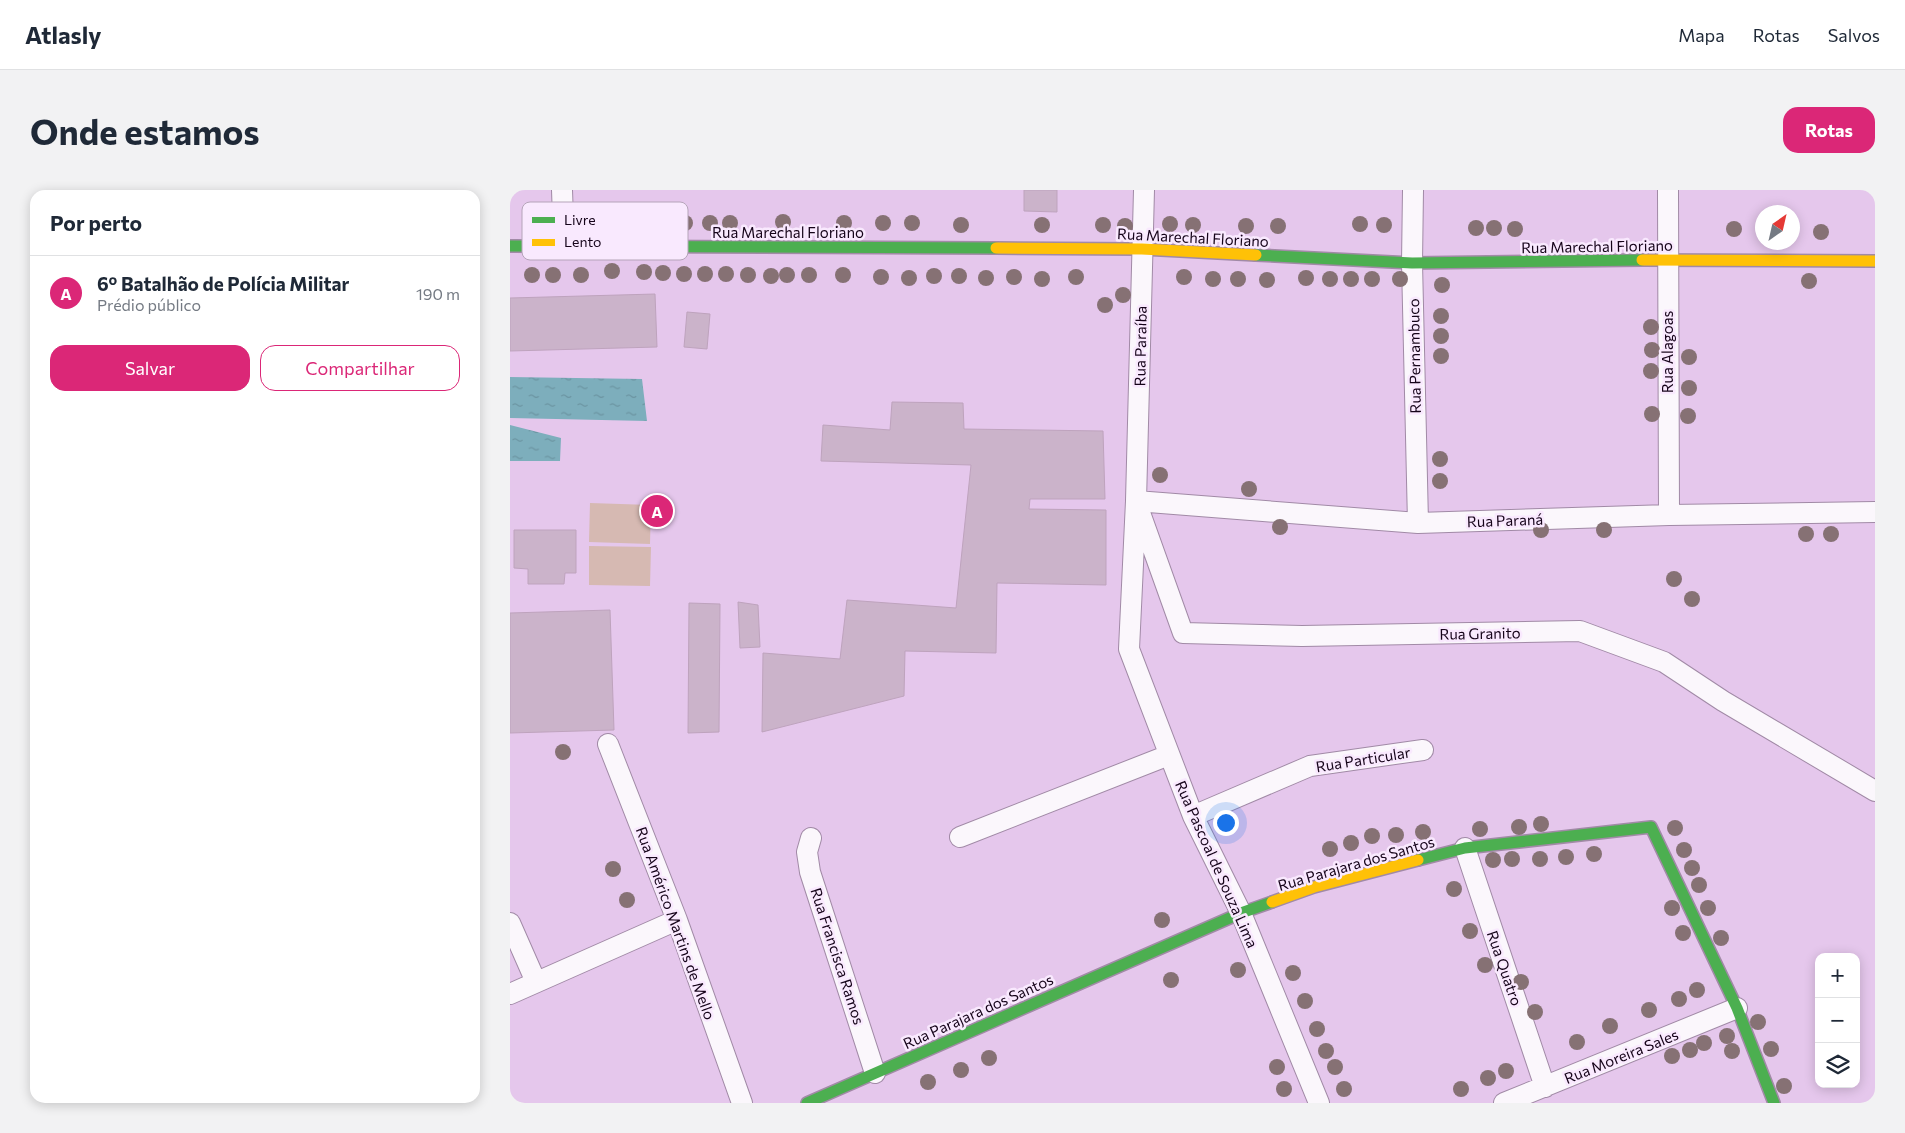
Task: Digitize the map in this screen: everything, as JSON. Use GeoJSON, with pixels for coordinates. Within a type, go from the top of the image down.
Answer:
{"type":"FeatureCollection","features":[{"type":"Feature","properties":{"kind":"street","name":"Rua Paraíba"},"geometry":{"type":"LineString","coordinates":[[1136,501],[1144,190]]}},
{"type":"Feature","properties":{"kind":"street","name":"Rua Pernambuco"},"geometry":{"type":"LineString","coordinates":[[1413,190],[1412,263],[1418,523]]}},
{"type":"Feature","properties":{"kind":"street","name":"Rua Alagoas"},"geometry":{"type":"LineString","coordinates":[[1668,190],[1668,514]]}},
{"type":"Feature","properties":{"kind":"street","name":"Rua Marechal Floriano"},"geometry":{"type":"LineString","coordinates":[[688,247],[1142,249],[1412,263],[1667,260],[1875,261]]}},
{"type":"Feature","properties":{"kind":"street","name":"Rua Paraná"},"geometry":{"type":"LineString","coordinates":[[1136,501],[1418,523],[1668,514],[1875,512]]}},
{"type":"Feature","properties":{"kind":"street","name":"Rua Pascoal de Souza Lima"},"geometry":{"type":"LineString","coordinates":[[1136,501],[1129,649],[1193,816],[1241,913],[1319,1103]]}},
{"type":"Feature","properties":{"kind":"street","name":"Rua Granito"},"geometry":{"type":"LineString","coordinates":[[1136,501],[1183,633],[1302,636],[1580,631],[1664,662],[1723,701],[1875,791]]}},
{"type":"Feature","properties":{"kind":"street","name":"Rua Américo Martins de Mello"},"geometry":{"type":"LineString","coordinates":[[608,744],[677,920],[742,1103]]}},
{"type":"Feature","properties":{"kind":"street","name":"Rua Particular"},"geometry":{"type":"LineString","coordinates":[[1193,816],[1310,766],[1423,750]]}},
{"type":"Feature","properties":{"kind":"street"},"geometry":{"type":"LineString","coordinates":[[960,837],[1169,755]]}},
{"type":"Feature","properties":{"kind":"street","name":"Rua Parajara dos Santos"},"geometry":{"type":"LineString","coordinates":[[807,1103],[1241,913],[1314,887],[1465,848],[1651,827],[1737,1008],[1774,1103]]}},
{"type":"Feature","properties":{"kind":"street","name":"Rua Francisca Ramos"},"geometry":{"type":"LineString","coordinates":[[811,838],[806,852],[810,872],[875,1073]]}},
{"type":"Feature","properties":{"kind":"street","name":"Rua Quatro"},"geometry":{"type":"LineString","coordinates":[[1465,848],[1545,1087]]}},
{"type":"Feature","properties":{"kind":"street"},"geometry":{"type":"LineString","coordinates":[[510,994],[677,920]]}},
{"type":"Feature","properties":{"kind":"street"},"geometry":{"type":"LineString","coordinates":[[510,923],[536,982]]}},
{"type":"Feature","properties":{"kind":"street","name":"Rua Moreira Sales"},"geometry":{"type":"LineString","coordinates":[[1504,1103],[1737,1008]]}},
{"type":"Feature","properties":{"kind":"shaded area"},"geometry":{"type":"Polygon","coordinates":[[[590,503],[651,505],[650,544],[589,542],[590,503]]]}},
{"type":"Feature","properties":{"kind":"shaded area"},"geometry":{"type":"Polygon","coordinates":[[[589,546],[651,547],[650,586],[589,585],[589,546]]]}},
{"type":"Feature","properties":{"kind":"water"},"geometry":{"type":"Polygon","coordinates":[[[510,377],[642,379],[647,421],[510,418],[510,377]]]}},
{"type":"Feature","properties":{"kind":"water"},"geometry":{"type":"Polygon","coordinates":[[[510,425],[561,438],[560,461],[510,461],[510,425]]]}},
{"type":"Feature","properties":{"kind":"building"},"geometry":{"type":"Polygon","coordinates":[[[1024,190],[1057,190],[1057,212],[1024,211],[1024,190]]]}},
{"type":"Feature","properties":{"kind":"building"},"geometry":{"type":"Polygon","coordinates":[[[655,294],[657,347],[510,351],[510,298],[655,294]]]}},
{"type":"Feature","properties":{"kind":"building"},"geometry":{"type":"Polygon","coordinates":[[[687,312],[710,314],[707,349],[684,347],[687,312]]]}},
{"type":"Feature","properties":{"kind":"building"},"geometry":{"type":"Polygon","coordinates":[[[892,402],[963,403],[964,429],[1103,431],[1105,499],[1030,499],[1029,509],[1106,510],[1106,585],[997,583],[996,653],[905,651],[904,696],[762,732],[763,653],[840,659],[847,600],[956,608],[971,465],[821,461],[823,425],[890,430],[892,402]]]}},
{"type":"Feature","properties":{"kind":"building"},"geometry":{"type":"Polygon","coordinates":[[[514,530],[576,530],[576,573],[565,573],[564,584],[528,584],[528,569],[514,568],[514,530]]]}},
{"type":"Feature","properties":{"kind":"building"},"geometry":{"type":"Polygon","coordinates":[[[738,602],[758,605],[760,647],[740,648],[738,602]]]}},
{"type":"Feature","properties":{"kind":"building"},"geometry":{"type":"Polygon","coordinates":[[[689,603],[720,604],[719,732],[688,733],[689,603]]]}},
{"type":"Feature","properties":{"kind":"building"},"geometry":{"type":"Polygon","coordinates":[[[610,610],[614,730],[510,733],[510,613],[610,610]]]}},
{"type":"Feature","properties":{"kind":"traffic: fast"},"geometry":{"type":"LineString","coordinates":[[510,246],[522,246]]}},
{"type":"Feature","properties":{"kind":"traffic: fast"},"geometry":{"type":"LineString","coordinates":[[688,247],[996,248]]}},
{"type":"Feature","properties":{"kind":"traffic: fast"},"geometry":{"type":"LineString","coordinates":[[1256,255],[1412,263],[1642,260]]}},
{"type":"Feature","properties":{"kind":"traffic: fast"},"geometry":{"type":"LineString","coordinates":[[1418,860],[1465,848],[1651,827],[1737,1008],[1774,1103]]}},
{"type":"Feature","properties":{"kind":"traffic: fast"},"geometry":{"type":"LineString","coordinates":[[807,1103],[1241,913],[1272,902]]}},
{"type":"Feature","properties":{"kind":"traffic: slow"},"geometry":{"type":"LineString","coordinates":[[996,248],[1142,249],[1256,255]]}},
{"type":"Feature","properties":{"kind":"traffic: slow"},"geometry":{"type":"LineString","coordinates":[[1642,260],[1875,261]]}},
{"type":"Feature","properties":{"kind":"traffic: slow"},"geometry":{"type":"LineString","coordinates":[[1272,902],[1314,887],[1418,860]]}},
{"type":"Feature","properties":{"kind":"place","name":"6º Batalhão de Polícia Militar"},"geometry":{"type":"Point","coordinates":[657,511]}}]}
